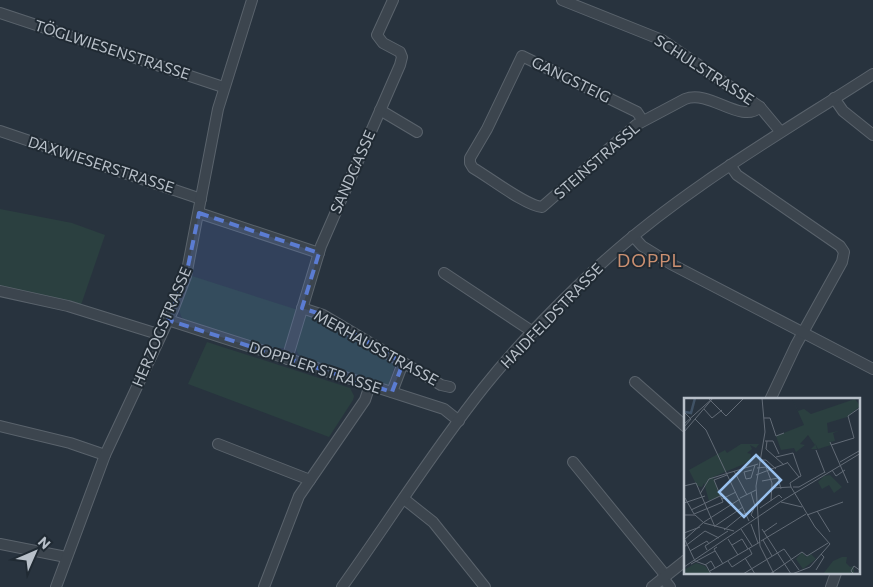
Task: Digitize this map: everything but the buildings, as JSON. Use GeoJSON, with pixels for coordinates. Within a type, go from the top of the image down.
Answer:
{"type":"FeatureCollection","features":[{"type":"Feature","properties":{"kind":"street","name":"HERZOGSTRASSE"},"geometry":{"type":"LineString","coordinates":[[56,587],[105,454],[168,320],[189,268],[223,87],[252,0]]}},
{"type":"Feature","properties":{"kind":"street","name":"SANDGASSE"},"geometry":{"type":"LineString","coordinates":[[288,359],[319,252],[402,57],[400,52],[383,43],[377,35],[393,0]]}},
{"type":"Feature","properties":{"kind":"street","name":"SCHULSTRASSE"},"geometry":{"type":"LineString","coordinates":[[562,0],[662,40],[760,107],[780,131]]}},
{"type":"Feature","properties":{"kind":"street","name":"TÖGLWIESENSTRASSE"},"geometry":{"type":"LineString","coordinates":[[0,13],[223,87]]}},
{"type":"Feature","properties":{"kind":"street","name":"GANGSTEIG"},"geometry":{"type":"LineString","coordinates":[[470,163],[470,158],[487,128],[522,56],[637,112],[643,120]]}},
{"type":"Feature","properties":{"kind":"street","name":"HAIDFELDSTRASSE"},"geometry":{"type":"LineString","coordinates":[[342,587],[459,421],[499,370],[578,286],[633,236],[730,165],[780,131],[873,74]]}},
{"type":"Feature","properties":{"kind":"street","name":"STEINSTRASSL"},"geometry":{"type":"LineString","coordinates":[[470,163],[474,168],[534,206],[542,208],[643,120],[685,100],[697,96],[744,113],[755,112],[760,107]]}},
{"type":"Feature","properties":{"kind":"street"},"geometry":{"type":"LineString","coordinates":[[834,98],[843,111],[873,135]]}},
{"type":"Feature","properties":{"kind":"street"},"geometry":{"type":"LineString","coordinates":[[380,110],[417,132]]}},
{"type":"Feature","properties":{"kind":"street","name":"DAXWIESERSTRASSE"},"geometry":{"type":"LineString","coordinates":[[0,131],[201,199]]}},
{"type":"Feature","properties":{"kind":"street"},"geometry":{"type":"LineString","coordinates":[[730,165],[737,175],[842,248],[842,262],[802,332],[771,398]]}},
{"type":"Feature","properties":{"kind":"street"},"geometry":{"type":"LineString","coordinates":[[199,213],[319,252]]}},
{"type":"Feature","properties":{"kind":"street"},"geometry":{"type":"LineString","coordinates":[[633,236],[642,246],[671,264],[873,368]]}},
{"type":"Feature","properties":{"kind":"street"},"geometry":{"type":"LineString","coordinates":[[444,273],[533,332]]}},
{"type":"Feature","properties":{"kind":"street"},"geometry":{"type":"LineString","coordinates":[[0,291],[68,306],[161,335]]}},
{"type":"Feature","properties":{"kind":"street","name":"MERHAUSSTRASSE"},"geometry":{"type":"LineString","coordinates":[[302,308],[323,315],[441,385],[450,387]]}},
{"type":"Feature","properties":{"kind":"street","name":"DOPPLER STRASSE"},"geometry":{"type":"LineString","coordinates":[[168,320],[444,409],[459,421]]}},
{"type":"Feature","properties":{"kind":"street"},"geometry":{"type":"LineString","coordinates":[[392,392],[403,363]]}},
{"type":"Feature","properties":{"kind":"street"},"geometry":{"type":"LineString","coordinates":[[635,382],[684,425]]}},
{"type":"Feature","properties":{"kind":"street"},"geometry":{"type":"LineString","coordinates":[[264,587],[299,496],[365,400],[370,385]]}},
{"type":"Feature","properties":{"kind":"street"},"geometry":{"type":"LineString","coordinates":[[0,426],[70,443],[105,454]]}},
{"type":"Feature","properties":{"kind":"street"},"geometry":{"type":"LineString","coordinates":[[218,444],[310,480]]}},
{"type":"Feature","properties":{"kind":"street"},"geometry":{"type":"LineString","coordinates":[[573,462],[670,587]]}},
{"type":"Feature","properties":{"kind":"street"},"geometry":{"type":"LineString","coordinates":[[404,498],[433,522],[485,587]]}},
{"type":"Feature","properties":{"kind":"street"},"geometry":{"type":"LineString","coordinates":[[0,544],[66,556]]}},
{"type":"Feature","properties":{"kind":"street"},"geometry":{"type":"LineString","coordinates":[[652,587],[684,562]]}},
{"type":"Feature","properties":{"kind":"street"},"geometry":{"type":"LineString","coordinates":[[831,587],[836,574]]}},
{"type":"Feature","properties":{"kind":"highlighted area"},"geometry":{"type":"Polygon","coordinates":[[[199,213],[319,253],[302,308],[323,315],[403,363],[392,392],[168,320],[186,276],[199,213]]]}},
{"type":"Feature","properties":{"kind":"green space"},"geometry":{"type":"Polygon","coordinates":[[[0,209],[72,223],[105,235],[81,305],[0,286],[0,209]]]}},
{"type":"Feature","properties":{"kind":"green space"},"geometry":{"type":"Polygon","coordinates":[[[192,276],[298,310],[287,344],[284,348],[273,348],[185,321],[181,317],[180,306],[192,276]]]}},
{"type":"Feature","properties":{"kind":"green space"},"geometry":{"type":"Polygon","coordinates":[[[307,314],[321,318],[321,322],[395,365],[388,386],[301,357],[296,349],[296,344],[298,333],[307,314]]]}},
{"type":"Feature","properties":{"kind":"green space"},"geometry":{"type":"Polygon","coordinates":[[[207,342],[350,388],[354,396],[353,400],[329,437],[188,384],[207,342]]]}},
{"type":"Feature","properties":{"kind":"district","name":"DOPPL"},"geometry":{"type":"Point","coordinates":[650,261]}}]}
